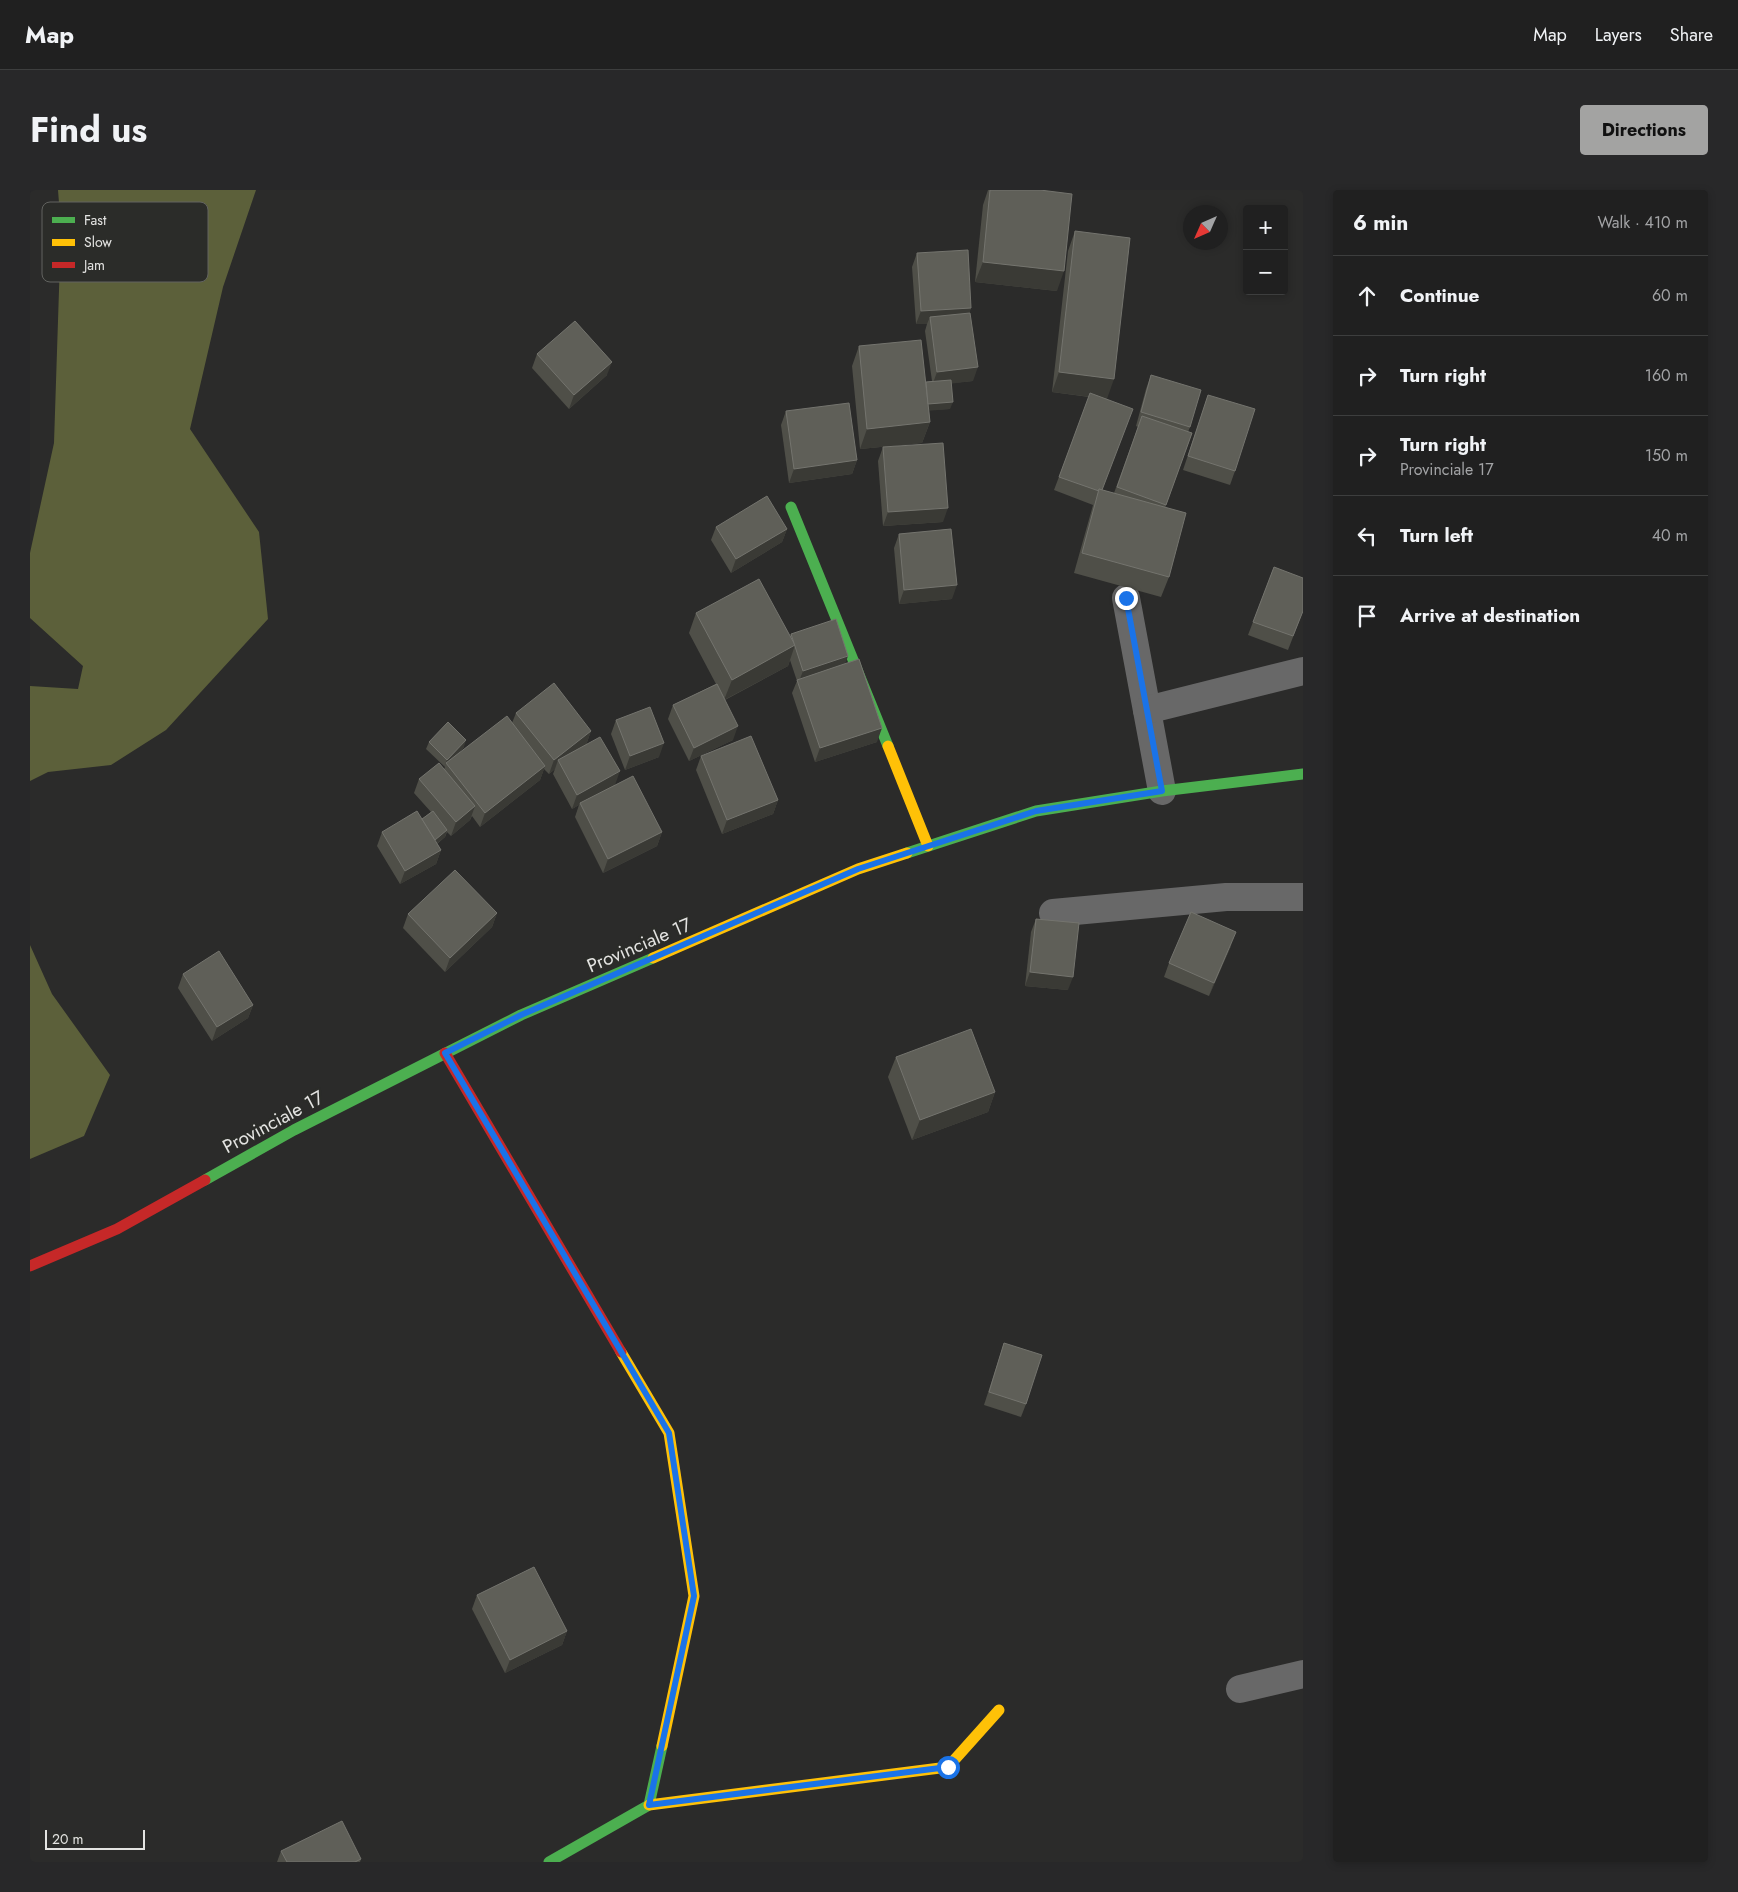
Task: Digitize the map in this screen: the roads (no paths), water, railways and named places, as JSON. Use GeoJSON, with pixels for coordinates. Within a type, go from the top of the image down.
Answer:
{"type":"FeatureCollection","features":[{"type":"Feature","properties":{"kind":"street"},"geometry":{"type":"LineString","coordinates":[[791,507],[928,846]]}},
{"type":"Feature","properties":{"kind":"street"},"geometry":{"type":"LineString","coordinates":[[1126,598],[1162,791]]}},
{"type":"Feature","properties":{"kind":"street"},"geometry":{"type":"LineString","coordinates":[[1147,710],[1303,671]]}},
{"type":"Feature","properties":{"kind":"street","name":"Provinciale 17"},"geometry":{"type":"LineString","coordinates":[[30,1266],[117,1229],[294,1130],[521,1015],[858,869],[1036,811],[1162,791],[1303,774]]}},
{"type":"Feature","properties":{"kind":"street"},"geometry":{"type":"LineString","coordinates":[[1053,913],[1226,897],[1303,897]]}},
{"type":"Feature","properties":{"kind":"street"},"geometry":{"type":"LineString","coordinates":[[445,1053],[669,1433],[694,1596],[649,1805]]}},
{"type":"Feature","properties":{"kind":"street"},"geometry":{"type":"LineString","coordinates":[[1240,1689],[1303,1674]]}},
{"type":"Feature","properties":{"kind":"street"},"geometry":{"type":"LineString","coordinates":[[549,1862],[649,1805],[948,1767],[1000,1710]]}}]}
